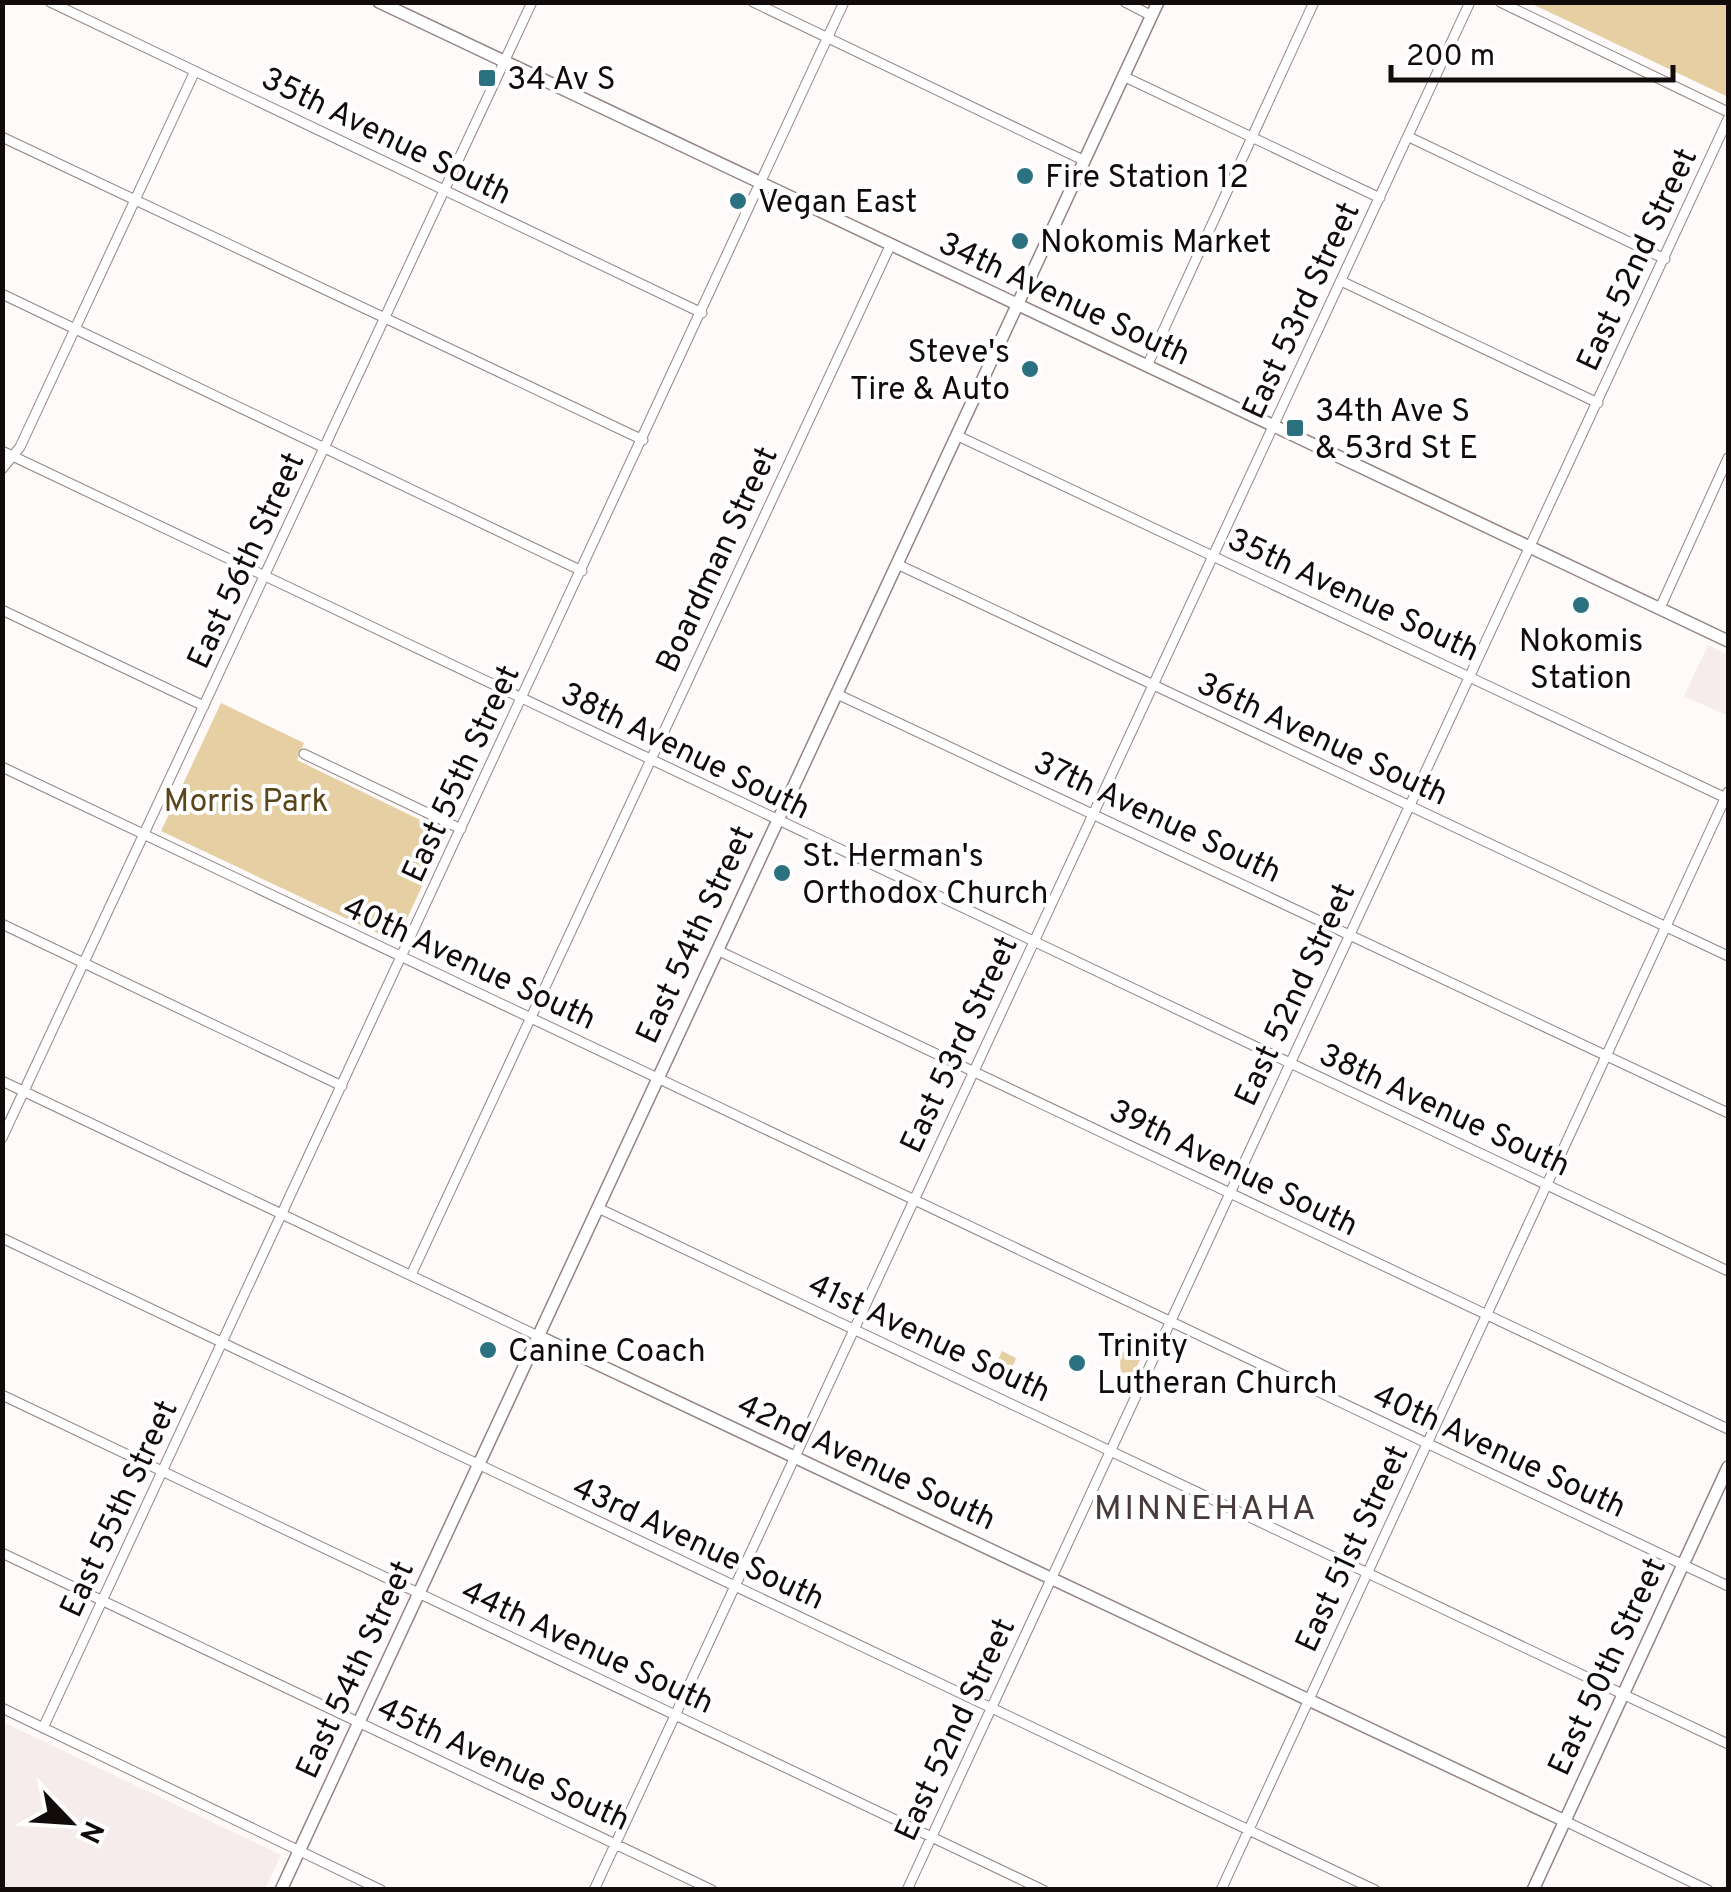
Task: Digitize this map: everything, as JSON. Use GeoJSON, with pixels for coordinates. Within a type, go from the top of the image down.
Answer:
{"type":"FeatureCollection","features":[{"type":"Feature","properties":{"kind":"street","name":"35th Avenue South"},"geometry":{"type":"LineString","coordinates":[[50,2],[702,312]]}},
{"type":"Feature","properties":{"kind":"street","name":"34th Avenue South"},"geometry":{"type":"LineString","coordinates":[[380,2],[1728,641]]}},
{"type":"Feature","properties":{"kind":"street","name":"East 56th Street"},"geometry":{"type":"LineString","coordinates":[[2,1138],[532,2]]}},
{"type":"Feature","properties":{"kind":"street"},"geometry":{"type":"LineString","coordinates":[[753,2],[1085,161]]}},
{"type":"Feature","properties":{"kind":"street","name":"East 55th Street"},"geometry":{"type":"LineString","coordinates":[[43,1728],[844,2]]}},
{"type":"Feature","properties":{"kind":"street"},"geometry":{"type":"LineString","coordinates":[[1124,2],[1152,16]]}},
{"type":"Feature","properties":{"kind":"street","name":"East 54th Street"},"geometry":{"type":"LineString","coordinates":[[281,1890],[1158,2]]}},
{"type":"Feature","properties":{"kind":"street"},"geometry":{"type":"LineString","coordinates":[[1147,366],[1314,2]]}},
{"type":"Feature","properties":{"kind":"street","name":"East 53rd Street"},"geometry":{"type":"LineString","coordinates":[[594,1890],[1470,2]]}},
{"type":"Feature","properties":{"kind":"street"},"geometry":{"type":"LineString","coordinates":[[1500,2],[1728,116]]}},
{"type":"Feature","properties":{"kind":"street"},"geometry":{"type":"LineString","coordinates":[[2,470],[7,454],[20,447],[195,71]]}},
{"type":"Feature","properties":{"kind":"street"},"geometry":{"type":"LineString","coordinates":[[1125,77],[1380,198]]}},
{"type":"Feature","properties":{"kind":"street","name":"East 52nd Street"},"geometry":{"type":"LineString","coordinates":[[907,1890],[1728,116]]}},
{"type":"Feature","properties":{"kind":"street"},"geometry":{"type":"LineString","coordinates":[[2,137],[643,440]]}},
{"type":"Feature","properties":{"kind":"street"},"geometry":{"type":"LineString","coordinates":[[1409,138],[1665,259]]}},
{"type":"Feature","properties":{"kind":"street","name":"Boardman Street"},"geometry":{"type":"LineString","coordinates":[[411,1275],[890,246]]}},
{"type":"Feature","properties":{"kind":"street"},"geometry":{"type":"LineString","coordinates":[[1341,282],[1598,402]]}},
{"type":"Feature","properties":{"kind":"street"},"geometry":{"type":"LineString","coordinates":[[2,294],[582,570]]}},
{"type":"Feature","properties":{"kind":"street","name":"35th Avenue South"},"geometry":{"type":"LineString","coordinates":[[958,436],[1728,797]]}},
{"type":"Feature","properties":{"kind":"street","name":"38th Avenue South"},"geometry":{"type":"LineString","coordinates":[[7,454],[1728,1270]]}},
{"type":"Feature","properties":{"kind":"street"},"geometry":{"type":"LineString","coordinates":[[1660,608],[1728,458]]}},
{"type":"Feature","properties":{"kind":"street","name":"36th Avenue South"},"geometry":{"type":"LineString","coordinates":[[897,564],[1728,956]]}},
{"type":"Feature","properties":{"kind":"street"},"geometry":{"type":"LineString","coordinates":[[2,610],[204,706]]}},
{"type":"Feature","properties":{"kind":"street","name":"37th Avenue South"},"geometry":{"type":"LineString","coordinates":[[836,694],[1728,1114]]}},
{"type":"Feature","properties":{"kind":"street"},"geometry":{"type":"LineString","coordinates":[[304,754],[461,829]]}},
{"type":"Feature","properties":{"kind":"street","name":"40th Avenue South"},"geometry":{"type":"LineString","coordinates":[[2,768],[1728,1586]]}},
{"type":"Feature","properties":{"kind":"street","name":"East 51st Street"},"geometry":{"type":"LineString","coordinates":[[1221,1890],[1728,797]]}},
{"type":"Feature","properties":{"kind":"street"},"geometry":{"type":"LineString","coordinates":[[2,924],[342,1086]]}},
{"type":"Feature","properties":{"kind":"street","name":"39th Avenue South"},"geometry":{"type":"LineString","coordinates":[[718,950],[1728,1429]]}},
{"type":"Feature","properties":{"kind":"street","name":"42nd Avenue South"},"geometry":{"type":"LineString","coordinates":[[2,1081],[1708,1890]]}},
{"type":"Feature","properties":{"kind":"street","name":"41st Avenue South"},"geometry":{"type":"LineString","coordinates":[[598,1208],[1728,1744]]}},
{"type":"Feature","properties":{"kind":"street","name":"43rd Avenue South"},"geometry":{"type":"LineString","coordinates":[[2,1238],[1375,1890]]}},
{"type":"Feature","properties":{"kind":"street","name":"44th Avenue South"},"geometry":{"type":"LineString","coordinates":[[2,1395],[1044,1890]]}},
{"type":"Feature","properties":{"kind":"street","name":"East 50th Street"},"geometry":{"type":"LineString","coordinates":[[1533,1890],[1728,1466]]}},
{"type":"Feature","properties":{"kind":"street","name":"45th Avenue South"},"geometry":{"type":"LineString","coordinates":[[2,1553],[712,1890]]}},
{"type":"Feature","properties":{"kind":"street"},"geometry":{"type":"LineString","coordinates":[[2,1708],[381,1890]]}},
{"type":"Feature","properties":{"kind":"shaded area"},"geometry":{"type":"Polygon","coordinates":[[[1708,645],[1728,655],[1728,716],[1684,696],[1708,645]]]}},
{"type":"Feature","properties":{"kind":"shaded area"},"geometry":{"type":"Polygon","coordinates":[[[3,1722],[281,1855],[265,1889],[3,1889],[3,1722]]]}},
{"type":"Feature","properties":{"kind":"green space"},"geometry":{"type":"Polygon","coordinates":[[[1530,3],[1728,3],[1726,96],[1530,3]]]}},
{"type":"Feature","properties":{"kind":"green space","name":"Morris Park"},"geometry":{"type":"Polygon","coordinates":[[[221,703],[304,743],[297,760],[447,833],[396,942],[161,831],[221,703]]]}},
{"type":"Feature","properties":{"kind":"green space"},"geometry":{"type":"Polygon","coordinates":[[[1150,1338],[1128,1386],[1121,1369],[1122,1354],[1132,1343],[1150,1338]]]}},
{"type":"Feature","properties":{"kind":"green space"},"geometry":{"type":"Polygon","coordinates":[[[1002,1351],[1016,1358],[1006,1384],[990,1377],[1002,1351]]]}},
{"type":"Feature","properties":{"kind":"place","name":"34 Av S"},"geometry":{"type":"Point","coordinates":[487,78]}},
{"type":"Feature","properties":{"kind":"place","name":"Fire Station 12"},"geometry":{"type":"Point","coordinates":[1025,176]}},
{"type":"Feature","properties":{"kind":"place","name":"Vegan East"},"geometry":{"type":"Point","coordinates":[738,201]}},
{"type":"Feature","properties":{"kind":"place","name":"Nokomis Market"},"geometry":{"type":"Point","coordinates":[1020,241]}},
{"type":"Feature","properties":{"kind":"place","name":"Steve's Tire & Auto"},"geometry":{"type":"Point","coordinates":[1030,369]}},
{"type":"Feature","properties":{"kind":"place","name":"34th Ave S & 53rd St E"},"geometry":{"type":"Point","coordinates":[1295,428]}},
{"type":"Feature","properties":{"kind":"place","name":"Nokomis Station"},"geometry":{"type":"Point","coordinates":[1581,605]}},
{"type":"Feature","properties":{"kind":"place","name":"St. Herman's Orthodox Church"},"geometry":{"type":"Point","coordinates":[782,873]}},
{"type":"Feature","properties":{"kind":"place","name":"Canine Coach"},"geometry":{"type":"Point","coordinates":[488,1350]}},
{"type":"Feature","properties":{"kind":"place","name":"Trinity Lutheran Church"},"geometry":{"type":"Point","coordinates":[1077,1363]}},
{"type":"Feature","properties":{"kind":"district","name":"MINNEHAHA"},"geometry":{"type":"Point","coordinates":[1206,1507]}}]}
